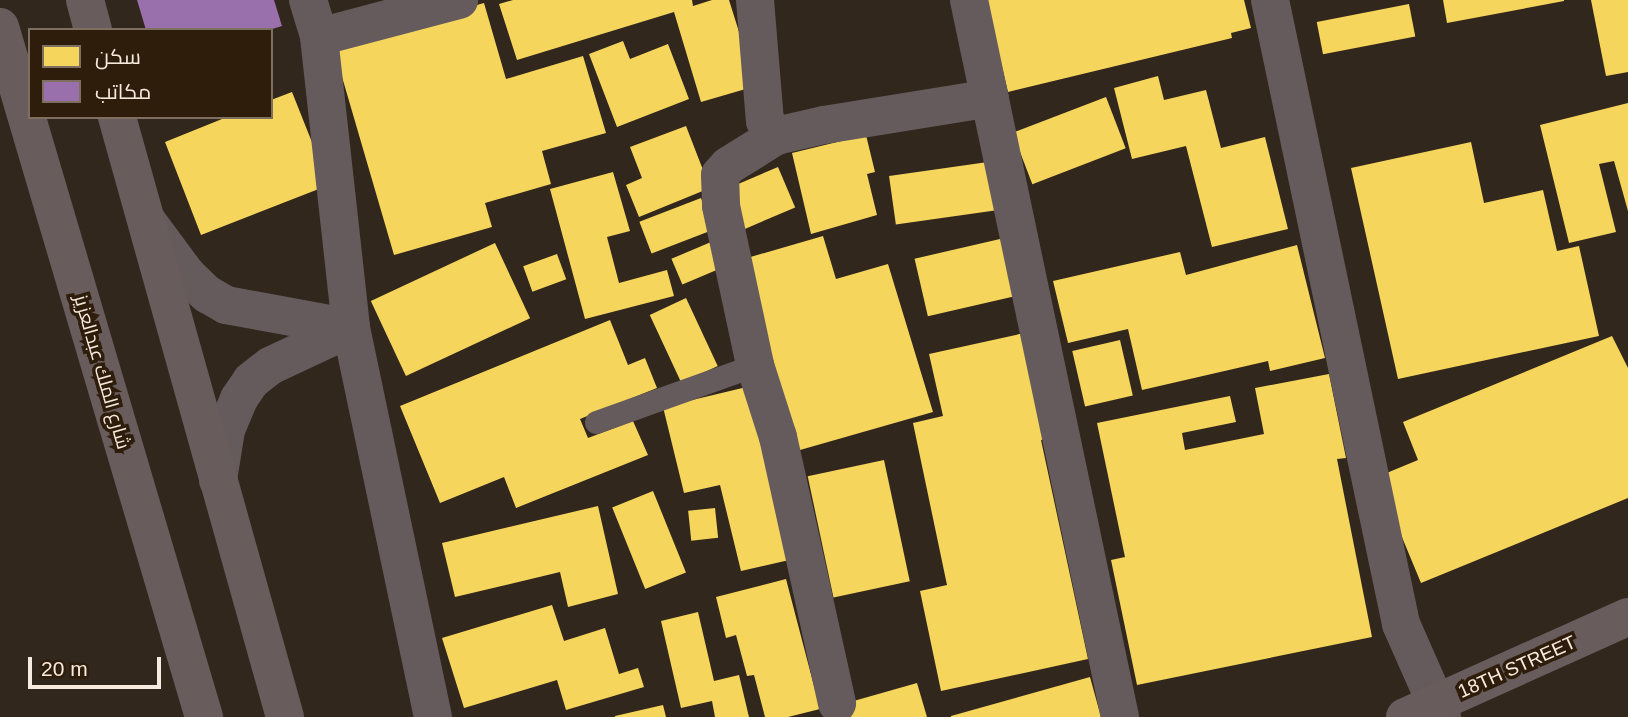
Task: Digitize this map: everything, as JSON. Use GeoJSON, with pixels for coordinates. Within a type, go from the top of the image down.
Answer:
{"type":"FeatureCollection","features":[{"type":"Feature","properties":{"kind":"street"},"geometry":{"type":"LineString","coordinates":[[85,0],[92,28]]}},
{"type":"Feature","properties":{"kind":"street"},"geometry":{"type":"LineString","coordinates":[[308,0],[319,37],[351,328],[433,717]]}},
{"type":"Feature","properties":{"kind":"street"},"geometry":{"type":"LineString","coordinates":[[319,37],[459,0]]}},
{"type":"Feature","properties":{"kind":"street"},"geometry":{"type":"LineString","coordinates":[[755,0],[765,121],[776,136]]}},
{"type":"Feature","properties":{"kind":"street"},"geometry":{"type":"LineString","coordinates":[[969,0],[1120,717]]}},
{"type":"Feature","properties":{"kind":"street"},"geometry":{"type":"LineString","coordinates":[[1270,0],[1401,624],[1428,713]]}},
{"type":"Feature","properties":{"kind":"street","name":"شارع الملك عبدالعزيز"},"geometry":{"type":"LineString","coordinates":[[0,27],[204,717]]}},
{"type":"Feature","properties":{"kind":"street"},"geometry":{"type":"LineString","coordinates":[[838,705],[778,437],[755,365],[721,206],[720,175],[728,166],[776,136],[824,125],[990,98]]}},
{"type":"Feature","properties":{"kind":"street"},"geometry":{"type":"LineString","coordinates":[[118,119],[285,717]]}},
{"type":"Feature","properties":{"kind":"street"},"geometry":{"type":"LineString","coordinates":[[143,215],[187,275],[207,294],[226,305],[351,328]]}},
{"type":"Feature","properties":{"kind":"street"},"geometry":{"type":"LineString","coordinates":[[218,480],[226,430],[239,399],[251,381],[270,366],[351,328]]}},
{"type":"Feature","properties":{"kind":"street","name":"18TH STREET"},"geometry":{"type":"LineString","coordinates":[[1428,713],[1628,617]]}},
{"type":"Feature","properties":{"kind":"lane"},"geometry":{"type":"LineString","coordinates":[[596,422],[755,365]]}},
{"type":"Feature","properties":{"kind":"building: سكن"},"geometry":{"type":"Polygon","coordinates":[[[513,0],[692,0],[693,6],[712,0],[729,0],[756,86],[701,102],[674,12],[517,60],[499,4],[513,0]]]}},
{"type":"Feature","properties":{"kind":"building: سكن"},"geometry":{"type":"Polygon","coordinates":[[[986,0],[1244,0],[1251,28],[1231,33],[1232,38],[1008,92],[986,0]]]}},
{"type":"Feature","properties":{"kind":"building: سكن"},"geometry":{"type":"Polygon","coordinates":[[[1443,0],[1564,0],[1564,1],[1447,23],[1443,0]]]}},
{"type":"Feature","properties":{"kind":"building: سكن"},"geometry":{"type":"Polygon","coordinates":[[[1591,0],[1628,0],[1628,72],[1606,76],[1591,0]]]}},
{"type":"Feature","properties":{"kind":"building: سكن"},"geometry":{"type":"Polygon","coordinates":[[[484,3],[506,79],[583,56],[606,133],[542,151],[551,184],[485,203],[492,227],[394,255],[333,46],[484,3]]]}},
{"type":"Feature","properties":{"kind":"building: سكن"},"geometry":{"type":"Polygon","coordinates":[[[1409,4],[1415,36],[1323,54],[1317,22],[1409,4]]]}},
{"type":"Feature","properties":{"kind":"building: سكن"},"geometry":{"type":"Polygon","coordinates":[[[623,41],[630,59],[668,44],[689,99],[617,127],[589,54],[623,41]]]}},
{"type":"Feature","properties":{"kind":"building: سكن"},"geometry":{"type":"Polygon","coordinates":[[[1158,76],[1164,100],[1206,90],[1221,148],[1265,137],[1288,229],[1212,247],[1186,146],[1132,159],[1114,88],[1158,76]]]}},
{"type":"Feature","properties":{"kind":"building: سكن"},"geometry":{"type":"Polygon","coordinates":[[[292,92],[329,185],[201,235],[165,142],[222,119],[273,119],[273,99],[292,92]]]}},
{"type":"Feature","properties":{"kind":"building: سكن"},"geometry":{"type":"Polygon","coordinates":[[[1106,97],[1126,148],[1032,184],[1013,133],[1106,97]]]}},
{"type":"Feature","properties":{"kind":"building: سكن"},"geometry":{"type":"Polygon","coordinates":[[[1628,103],[1628,211],[1614,161],[1599,164],[1616,232],[1569,243],[1540,125],[1628,103]]]}},
{"type":"Feature","properties":{"kind":"building: سكن"},"geometry":{"type":"Polygon","coordinates":[[[686,126],[710,188],[639,217],[626,185],[642,178],[630,147],[686,126]]]}},
{"type":"Feature","properties":{"kind":"building: سكن"},"geometry":{"type":"Polygon","coordinates":[[[866,135],[875,172],[867,174],[877,215],[811,234],[792,153],[866,135]]]}},
{"type":"Feature","properties":{"kind":"building: سكن"},"geometry":{"type":"Polygon","coordinates":[[[1471,142],[1484,203],[1543,190],[1557,251],[1579,246],[1599,336],[1398,379],[1351,168],[1471,142]]]}},
{"type":"Feature","properties":{"kind":"building: سكن"},"geometry":{"type":"Polygon","coordinates":[[[995,161],[1002,210],[896,224],[889,176],[995,161]]]}},
{"type":"Feature","properties":{"kind":"building: سكن"},"geometry":{"type":"Polygon","coordinates":[[[778,167],[795,208],[744,229],[726,189],[778,167]]]}},
{"type":"Feature","properties":{"kind":"building: سكن"},"geometry":{"type":"Polygon","coordinates":[[[613,172],[630,231],[607,237],[619,283],[667,270],[674,296],[585,319],[550,189],[613,172]]]}},
{"type":"Feature","properties":{"kind":"building: سكن"},"geometry":{"type":"Polygon","coordinates":[[[701,198],[713,230],[652,253],[639,222],[701,198]]]}},
{"type":"Feature","properties":{"kind":"building: سكن"},"geometry":{"type":"Polygon","coordinates":[[[823,236],[836,279],[888,264],[933,412],[793,452],[740,260],[823,236]]]}},
{"type":"Feature","properties":{"kind":"building: سكن"},"geometry":{"type":"Polygon","coordinates":[[[1013,236],[1026,293],[928,316],[915,259],[1013,236]]]}},
{"type":"Feature","properties":{"kind":"building: سكن"},"geometry":{"type":"Polygon","coordinates":[[[711,242],[722,268],[682,285],[671,259],[711,242]]]}},
{"type":"Feature","properties":{"kind":"building: سكن"},"geometry":{"type":"Polygon","coordinates":[[[495,243],[530,318],[406,376],[371,301],[495,243]]]}},
{"type":"Feature","properties":{"kind":"building: سكن"},"geometry":{"type":"Polygon","coordinates":[[[1297,245],[1325,358],[1270,371],[1268,361],[1142,390],[1128,329],[1068,343],[1053,281],[1180,252],[1186,275],[1297,245]]]}},
{"type":"Feature","properties":{"kind":"building: سكن"},"geometry":{"type":"Polygon","coordinates":[[[557,254],[566,279],[532,292],[523,266],[557,254]]]}},
{"type":"Feature","properties":{"kind":"building: سكن"},"geometry":{"type":"Polygon","coordinates":[[[686,298],[718,366],[681,383],[650,315],[686,298]]]}},
{"type":"Feature","properties":{"kind":"building: سكن"},"geometry":{"type":"Polygon","coordinates":[[[610,320],[628,365],[645,358],[657,388],[580,419],[588,438],[633,421],[648,455],[516,508],[504,477],[440,503],[400,406],[610,320]]]}},
{"type":"Feature","properties":{"kind":"building: سكن"},"geometry":{"type":"Polygon","coordinates":[[[1029,332],[1051,438],[1041,440],[1088,659],[941,691],[920,591],[947,585],[913,423],[943,416],[929,354],[1029,332]]]}},
{"type":"Feature","properties":{"kind":"building: سكن"},"geometry":{"type":"Polygon","coordinates":[[[1612,336],[1628,368],[1628,498],[1421,583],[1377,477],[1418,460],[1403,422],[1612,336]]]}},
{"type":"Feature","properties":{"kind":"building: سكن"},"geometry":{"type":"Polygon","coordinates":[[[1120,340],[1133,396],[1085,407],[1072,351],[1120,340]]]}},
{"type":"Feature","properties":{"kind":"building: سكن"},"geometry":{"type":"Polygon","coordinates":[[[1329,374],[1346,458],[1337,459],[1372,637],[1137,685],[1111,560],[1125,557],[1097,423],[1230,396],[1236,422],[1182,433],[1185,450],[1264,434],[1255,388],[1329,374]]]}},
{"type":"Feature","properties":{"kind":"building: سكن"},"geometry":{"type":"Polygon","coordinates":[[[755,385],[798,558],[741,571],[720,485],[684,493],[663,407],[755,385]]]}},
{"type":"Feature","properties":{"kind":"building: سكن"},"geometry":{"type":"Polygon","coordinates":[[[884,460],[910,581],[833,598],[808,476],[884,460]]]}},
{"type":"Feature","properties":{"kind":"building: سكن"},"geometry":{"type":"Polygon","coordinates":[[[653,491],[686,573],[645,589],[612,507],[653,491]]]}},
{"type":"Feature","properties":{"kind":"building: سكن"},"geometry":{"type":"Polygon","coordinates":[[[598,506],[618,594],[568,607],[560,572],[455,597],[442,543],[598,506]]]}},
{"type":"Feature","properties":{"kind":"building: سكن"},"geometry":{"type":"Polygon","coordinates":[[[715,508],[718,538],[691,541],[688,511],[715,508]]]}},
{"type":"Feature","properties":{"kind":"building: سكن"},"geometry":{"type":"Polygon","coordinates":[[[786,579],[820,709],[788,717],[765,717],[754,675],[747,676],[736,635],[726,638],[716,597],[786,579]]]}},
{"type":"Feature","properties":{"kind":"building: سكن"},"geometry":{"type":"Polygon","coordinates":[[[552,605],[564,641],[605,628],[619,674],[638,668],[644,687],[566,710],[557,680],[464,708],[442,638],[552,605]]]}},
{"type":"Feature","properties":{"kind":"building: سكن"},"geometry":{"type":"Polygon","coordinates":[[[698,612],[714,681],[739,675],[749,717],[715,717],[712,701],[681,708],[661,621],[698,612]]]}},
{"type":"Feature","properties":{"kind":"building: سكن"},"geometry":{"type":"Polygon","coordinates":[[[1090,677],[1101,717],[951,717],[951,716],[1090,677]]]}},
{"type":"Feature","properties":{"kind":"building: سكن"},"geometry":{"type":"Polygon","coordinates":[[[917,683],[927,717],[831,717],[829,708],[917,683]]]}},
{"type":"Feature","properties":{"kind":"building: سكن"},"geometry":{"type":"Polygon","coordinates":[[[663,705],[666,717],[615,717],[615,716],[663,705]]]}},
{"type":"Feature","properties":{"kind":"building: مكاتب"},"geometry":{"type":"Polygon","coordinates":[[[137,0],[274,0],[282,26],[273,29],[145,28],[137,0]]]}}]}
